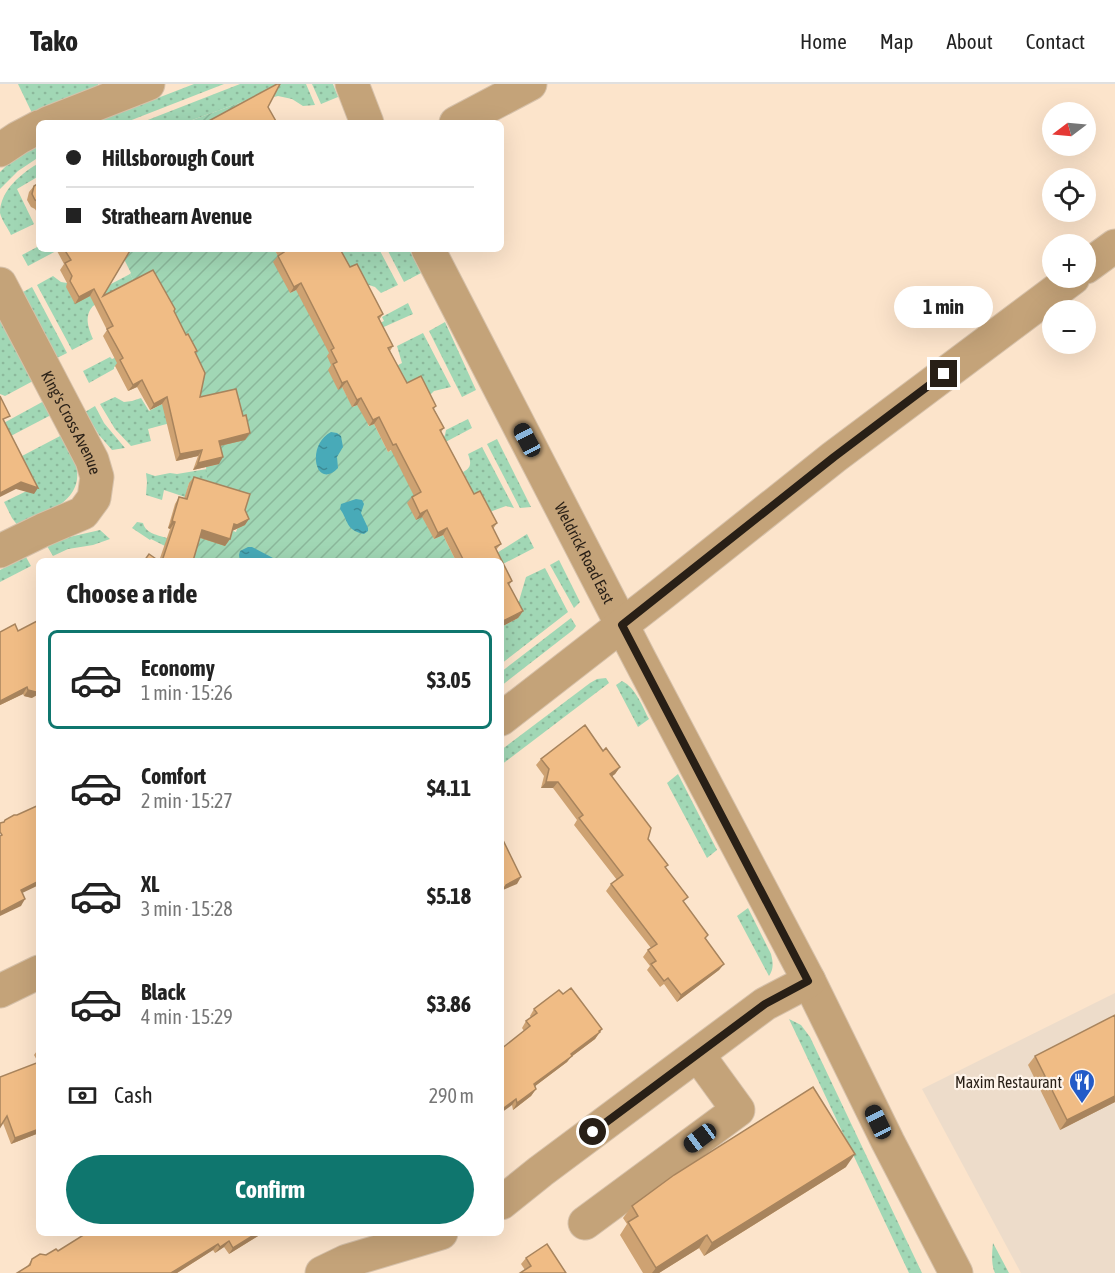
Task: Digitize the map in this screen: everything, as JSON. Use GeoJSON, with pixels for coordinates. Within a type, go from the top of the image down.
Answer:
{"type":"FeatureCollection","features":[{"type":"Feature","properties":{"kind":"street"},"geometry":{"type":"LineString","coordinates":[[56,120],[148,84]]}},
{"type":"Feature","properties":{"kind":"street"},"geometry":{"type":"LineString","coordinates":[[352,84],[366,120]]}},
{"type":"Feature","properties":{"kind":"street"},"geometry":{"type":"LineString","coordinates":[[462,120],[530,84]]}},
{"type":"Feature","properties":{"kind":"street"},"geometry":{"type":"LineString","coordinates":[[0,150],[36,129]]}},
{"type":"Feature","properties":{"kind":"street"},"geometry":{"type":"LineString","coordinates":[[1096,260],[1115,246]]}},
{"type":"Feature","properties":{"kind":"street","name":"Weldrick Road East"},"geometry":{"type":"LineString","coordinates":[[430,252],[808,981],[956,1273]]}},
{"type":"Feature","properties":{"kind":"street","name":"King's Cross Avenue"},"geometry":{"type":"LineString","coordinates":[[0,284],[92,460],[97,477],[94,498],[83,513],[0,552]]}},
{"type":"Feature","properties":{"kind":"street"},"geometry":{"type":"LineString","coordinates":[[504,717],[834,457],[1060,288]]}},
{"type":"Feature","properties":{"kind":"street"},"geometry":{"type":"LineString","coordinates":[[0,991],[36,973]]}},
{"type":"Feature","properties":{"kind":"street"},"geometry":{"type":"LineString","coordinates":[[504,1201],[765,1004],[808,981]]}},
{"type":"Feature","properties":{"kind":"street"},"geometry":{"type":"LineString","coordinates":[[585,1223],[738,1110],[698,1055]]}},
{"type":"Feature","properties":{"kind":"street"},"geometry":{"type":"LineString","coordinates":[[322,1273],[347,1261],[431,1236]]}},
{"type":"Feature","properties":{"kind":"shaded area"},"geometry":{"type":"Polygon","coordinates":[[[1115,993],[1115,1273],[1021,1273],[922,1089],[1115,993]]]}},
{"type":"Feature","properties":{"kind":"green space"},"geometry":{"type":"Polygon","coordinates":[[[18,84],[98,84],[99,87],[32,113],[18,84]]]}},
{"type":"Feature","properties":{"kind":"green space"},"geometry":{"type":"Polygon","coordinates":[[[194,84],[224,84],[132,120],[101,120],[194,84]]]}},
{"type":"Feature","properties":{"kind":"green space"},"geometry":{"type":"Polygon","coordinates":[[[240,84],[306,84],[315,105],[303,106],[292,99],[278,96],[253,98],[192,120],[148,120],[240,84]]]}},
{"type":"Feature","properties":{"kind":"green space"},"geometry":{"type":"Polygon","coordinates":[[[312,84],[333,84],[338,97],[321,104],[312,84]]]}},
{"type":"Feature","properties":{"kind":"green space"},"geometry":{"type":"Polygon","coordinates":[[[253,98],[217,120],[192,120],[253,98]]]}},
{"type":"Feature","properties":{"kind":"green space"},"geometry":{"type":"Polygon","coordinates":[[[36,146],[36,159],[18,171],[0,189],[0,172],[12,160],[36,146]]]}},
{"type":"Feature","properties":{"kind":"green space"},"geometry":{"type":"Polygon","coordinates":[[[36,165],[36,178],[17,189],[34,224],[11,235],[0,213],[1,205],[13,183],[36,165]]]}},
{"type":"Feature","properties":{"kind":"green space"},"geometry":{"type":"Polygon","coordinates":[[[36,248],[36,252],[54,252],[28,266],[22,255],[36,248]]]}},
{"type":"Feature","properties":{"kind":"green space"},"geometry":{"type":"Polygon","coordinates":[[[124,252],[276,252],[290,293],[298,289],[323,326],[342,387],[353,407],[372,397],[368,426],[374,424],[388,452],[401,445],[434,539],[443,535],[454,558],[192,558],[188,556],[198,537],[230,530],[236,532],[240,527],[208,489],[206,467],[218,464],[197,403],[124,259],[124,252]]]}},
{"type":"Feature","properties":{"kind":"green space"},"geometry":{"type":"Polygon","coordinates":[[[342,252],[381,252],[398,285],[381,293],[375,287],[343,269],[346,261],[342,252]]]}},
{"type":"Feature","properties":{"kind":"green space"},"geometry":{"type":"Polygon","coordinates":[[[389,252],[410,252],[421,273],[404,282],[389,252]]]}},
{"type":"Feature","properties":{"kind":"green space"},"geometry":{"type":"Polygon","coordinates":[[[130,274],[135,283],[93,306],[90,310],[88,322],[93,339],[72,350],[37,285],[53,276],[67,283],[77,302],[130,274]]]}},
{"type":"Feature","properties":{"kind":"green space"},"geometry":{"type":"Polygon","coordinates":[[[32,287],[67,353],[57,358],[23,292],[32,287]]]}},
{"type":"Feature","properties":{"kind":"green space"},"geometry":{"type":"Polygon","coordinates":[[[408,303],[413,314],[336,346],[384,321],[382,317],[408,303]]]}},
{"type":"Feature","properties":{"kind":"green space"},"geometry":{"type":"Polygon","coordinates":[[[0,319],[33,381],[5,396],[0,394],[0,319]]]}},
{"type":"Feature","properties":{"kind":"green space"},"geometry":{"type":"Polygon","coordinates":[[[445,322],[476,390],[462,397],[429,331],[445,322]]]}},
{"type":"Feature","properties":{"kind":"green space"},"geometry":{"type":"Polygon","coordinates":[[[423,333],[451,387],[434,391],[430,395],[375,404],[391,369],[402,363],[397,346],[423,333]]]}},
{"type":"Feature","properties":{"kind":"green space"},"geometry":{"type":"Polygon","coordinates":[[[133,350],[136,356],[89,383],[83,371],[110,357],[112,359],[133,350]]]}},
{"type":"Feature","properties":{"kind":"green space"},"geometry":{"type":"Polygon","coordinates":[[[115,397],[124,402],[141,398],[149,411],[164,403],[174,422],[148,429],[151,441],[131,446],[115,429],[100,404],[115,397]]]}},
{"type":"Feature","properties":{"kind":"green space"},"geometry":{"type":"Polygon","coordinates":[[[44,401],[51,415],[5,439],[0,425],[44,401]]]}},
{"type":"Feature","properties":{"kind":"green space"},"geometry":{"type":"Polygon","coordinates":[[[95,406],[104,423],[125,448],[112,450],[99,435],[85,412],[95,406]]]}},
{"type":"Feature","properties":{"kind":"green space"},"geometry":{"type":"Polygon","coordinates":[[[468,419],[472,428],[438,446],[446,430],[468,419]]]}},
{"type":"Feature","properties":{"kind":"green space"},"geometry":{"type":"Polygon","coordinates":[[[62,435],[76,465],[77,478],[74,488],[68,497],[50,511],[18,526],[4,502],[37,486],[22,456],[62,435]]]}},
{"type":"Feature","properties":{"kind":"green space"},"geometry":{"type":"Polygon","coordinates":[[[497,439],[531,507],[520,508],[487,444],[497,439]]]}},
{"type":"Feature","properties":{"kind":"green space"},"geometry":{"type":"Polygon","coordinates":[[[482,447],[514,508],[506,506],[484,514],[465,484],[468,482],[463,472],[470,464],[468,454],[482,447]]]}},
{"type":"Feature","properties":{"kind":"green space"},"geometry":{"type":"Polygon","coordinates":[[[207,469],[208,489],[189,483],[185,497],[164,490],[162,500],[146,495],[146,473],[155,476],[207,469]]]}},
{"type":"Feature","properties":{"kind":"green space"},"geometry":{"type":"Polygon","coordinates":[[[137,522],[143,523],[150,532],[167,538],[173,550],[150,540],[132,528],[137,522]]]}},
{"type":"Feature","properties":{"kind":"green space"},"geometry":{"type":"Polygon","coordinates":[[[100,530],[110,539],[93,545],[68,549],[53,556],[47,546],[65,538],[100,530]]]}},
{"type":"Feature","properties":{"kind":"green space"},"geometry":{"type":"Polygon","coordinates":[[[527,534],[534,548],[504,563],[504,558],[489,558],[527,534]]]}},
{"type":"Feature","properties":{"kind":"green space"},"geometry":{"type":"Polygon","coordinates":[[[26,557],[31,566],[0,582],[0,570],[26,557]]]}},
{"type":"Feature","properties":{"kind":"green space"},"geometry":{"type":"Polygon","coordinates":[[[559,560],[580,602],[574,608],[550,565],[559,560]]]}},
{"type":"Feature","properties":{"kind":"green space"},"geometry":{"type":"Polygon","coordinates":[[[545,568],[568,612],[504,662],[504,625],[518,618],[512,605],[519,601],[526,577],[545,568]]]}},
{"type":"Feature","properties":{"kind":"green space"},"geometry":{"type":"Polygon","coordinates":[[[571,618],[576,626],[573,630],[504,684],[504,670],[571,618]]]}},
{"type":"Feature","properties":{"kind":"green space"},"geometry":{"type":"Polygon","coordinates":[[[606,678],[609,683],[504,763],[504,748],[597,679],[606,678]]]}},
{"type":"Feature","properties":{"kind":"green space"},"geometry":{"type":"Polygon","coordinates":[[[622,681],[635,693],[649,719],[638,727],[616,685],[622,681]]]}},
{"type":"Feature","properties":{"kind":"green space"},"geometry":{"type":"Polygon","coordinates":[[[678,774],[717,850],[707,858],[667,783],[678,774]]]}},
{"type":"Feature","properties":{"kind":"green space"},"geometry":{"type":"Polygon","coordinates":[[[748,908],[771,954],[773,965],[769,976],[737,916],[748,908]]]}},
{"type":"Feature","properties":{"kind":"green space"},"geometry":{"type":"Polygon","coordinates":[[[789,1019],[801,1025],[810,1037],[922,1273],[909,1273],[789,1019]]]}},
{"type":"Feature","properties":{"kind":"green space"},"geometry":{"type":"Polygon","coordinates":[[[993,1243],[1009,1273],[995,1273],[992,1262],[993,1243]]]}},
{"type":"Feature","properties":{"kind":"water"},"geometry":{"type":"Polygon","coordinates":[[[331,432],[341,436],[343,447],[337,457],[338,468],[330,474],[324,474],[319,470],[316,456],[323,439],[331,432]]]}},
{"type":"Feature","properties":{"kind":"water"},"geometry":{"type":"Polygon","coordinates":[[[356,499],[362,500],[364,504],[361,513],[368,531],[364,534],[350,527],[340,509],[341,504],[356,499]]]}},
{"type":"Feature","properties":{"kind":"water"},"geometry":{"type":"Polygon","coordinates":[[[252,547],[273,558],[240,558],[240,551],[252,547]]]}},
{"type":"Feature","properties":{"kind":"building"},"geometry":{"type":"Polygon","coordinates":[[[280,84],[268,107],[275,120],[211,120],[280,84]]]}},
{"type":"Feature","properties":{"kind":"building"},"geometry":{"type":"Polygon","coordinates":[[[36,185],[36,200],[32,194],[36,185]]]}},
{"type":"Feature","properties":{"kind":"building"},"geometry":{"type":"Polygon","coordinates":[[[66,252],[129,252],[103,296],[153,270],[175,309],[186,335],[188,334],[197,351],[195,352],[205,373],[200,397],[236,389],[250,433],[219,441],[223,457],[198,463],[202,450],[180,454],[167,397],[154,404],[142,380],[133,385],[120,360],[123,358],[107,329],[113,326],[94,289],[79,297],[70,281],[72,276],[65,263],[71,260],[66,252]]]}},
{"type":"Feature","properties":{"kind":"building"},"geometry":{"type":"Polygon","coordinates":[[[284,252],[342,252],[350,267],[357,264],[383,314],[378,317],[393,346],[388,348],[407,383],[421,376],[436,406],[433,408],[444,428],[440,430],[474,494],[480,491],[497,523],[492,526],[501,544],[495,547],[500,558],[462,558],[447,528],[438,533],[427,510],[420,514],[412,497],[421,492],[396,444],[393,445],[379,417],[373,420],[361,398],[357,400],[347,381],[342,383],[333,364],[337,362],[331,350],[334,348],[301,283],[294,287],[278,256],[284,252]]]}},
{"type":"Feature","properties":{"kind":"building"},"geometry":{"type":"Polygon","coordinates":[[[0,396],[10,416],[3,419],[38,488],[21,482],[0,493],[0,396]]]}},
{"type":"Feature","properties":{"kind":"building"},"geometry":{"type":"Polygon","coordinates":[[[194,477],[250,494],[245,510],[249,519],[237,525],[234,524],[230,539],[202,530],[194,558],[163,558],[175,522],[172,521],[179,497],[187,499],[194,477]]]}},
{"type":"Feature","properties":{"kind":"building"},"geometry":{"type":"Polygon","coordinates":[[[504,565],[512,581],[508,583],[523,611],[504,620],[504,565]]]}},
{"type":"Feature","properties":{"kind":"building"},"geometry":{"type":"Polygon","coordinates":[[[36,622],[36,692],[28,690],[27,687],[0,701],[0,632],[15,624],[18,631],[36,622]]]}},
{"type":"Feature","properties":{"kind":"building"},"geometry":{"type":"Polygon","coordinates":[[[585,725],[603,751],[606,748],[620,767],[610,774],[651,828],[648,839],[668,865],[665,867],[688,897],[683,901],[708,935],[705,938],[724,964],[681,995],[668,978],[664,981],[651,964],[656,961],[648,950],[657,944],[611,884],[623,875],[579,818],[583,815],[558,782],[546,782],[549,769],[541,759],[585,725]]]}},
{"type":"Feature","properties":{"kind":"building"},"geometry":{"type":"Polygon","coordinates":[[[36,806],[36,882],[21,890],[25,899],[0,912],[0,836],[2,835],[0,823],[36,806]]]}},
{"type":"Feature","properties":{"kind":"building"},"geometry":{"type":"Polygon","coordinates":[[[504,842],[521,877],[504,888],[504,842]]]}},
{"type":"Feature","properties":{"kind":"building"},"geometry":{"type":"Polygon","coordinates":[[[571,988],[602,1029],[571,1054],[572,1056],[534,1084],[536,1089],[517,1103],[516,1099],[504,1108],[504,1047],[530,1026],[526,1021],[537,1013],[534,1009],[559,990],[563,994],[571,988]]]}},
{"type":"Feature","properties":{"kind":"building"},"geometry":{"type":"Polygon","coordinates":[[[1115,1015],[1115,1096],[1067,1120],[1035,1056],[1115,1015]]]}},
{"type":"Feature","properties":{"kind":"building"},"geometry":{"type":"Polygon","coordinates":[[[36,1063],[36,1130],[15,1138],[7,1116],[0,1127],[0,1077],[36,1063]]]}},
{"type":"Feature","properties":{"kind":"building"},"geometry":{"type":"Polygon","coordinates":[[[813,1087],[855,1154],[712,1243],[707,1235],[656,1268],[628,1222],[638,1216],[632,1206],[674,1175],[813,1087]]]}},
{"type":"Feature","properties":{"kind":"building"},"geometry":{"type":"Polygon","coordinates":[[[82,1236],[252,1236],[233,1248],[229,1241],[220,1247],[218,1244],[171,1273],[17,1273],[30,1265],[32,1259],[40,1254],[46,1255],[56,1249],[58,1251],[82,1236]]]}},
{"type":"Feature","properties":{"kind":"building"},"geometry":{"type":"Polygon","coordinates":[[[547,1244],[566,1273],[520,1273],[531,1266],[526,1258],[547,1244]]]}},
{"type":"Feature","properties":{"kind":"place","name":"Maxim Restaurant"},"geometry":{"type":"Point","coordinates":[1082,1105]}},
{"type":"Feature","properties":{"kind":"route"},"geometry":{"type":"LineString","coordinates":[[593,1132],[765,1004],[808,981],[622,625],[834,457],[944,374]]}}]}
